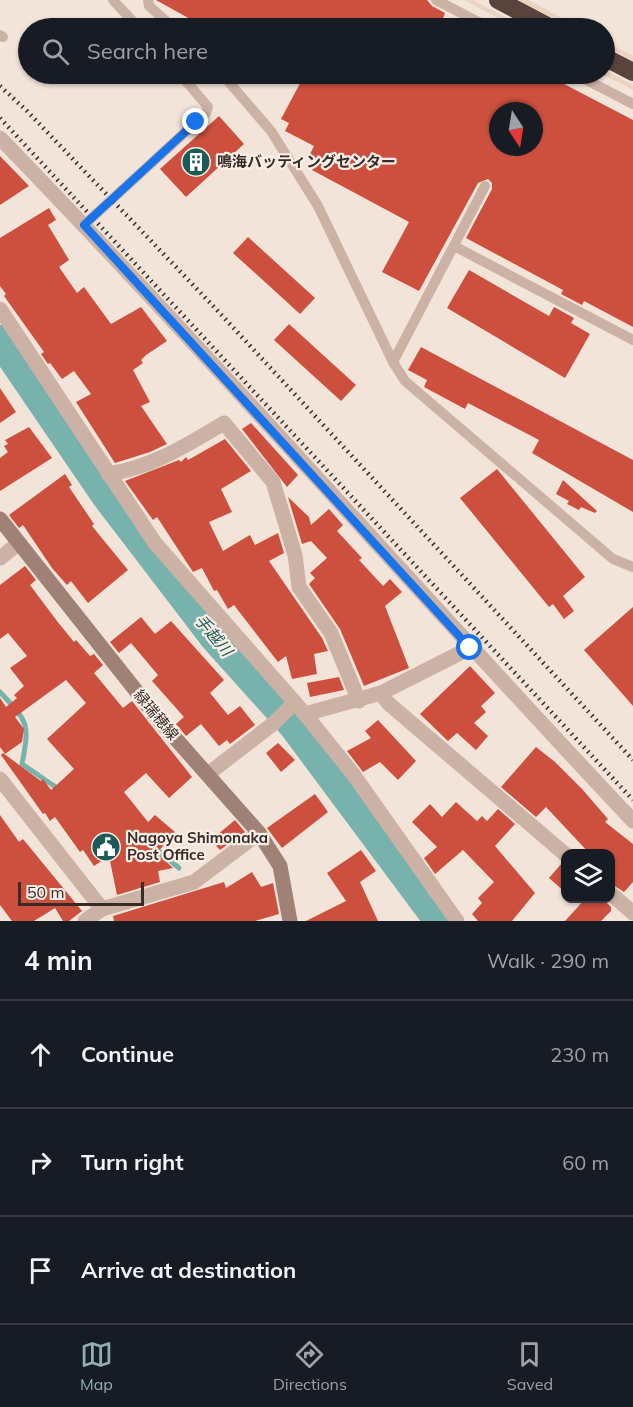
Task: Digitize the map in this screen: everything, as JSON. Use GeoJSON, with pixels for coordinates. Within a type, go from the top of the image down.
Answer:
{"type":"FeatureCollection","features":[{"type":"Feature","properties":{"kind":"highway"},"geometry":{"type":"LineString","coordinates":[[498,0],[532,18]]}},
{"type":"Feature","properties":{"kind":"highway"},"geometry":{"type":"LineString","coordinates":[[615,63],[633,72]]}},
{"type":"Feature","properties":{"kind":"main road","name":"緑瑞穂線"},"geometry":{"type":"LineString","coordinates":[[0,519],[126,680],[259,833],[280,866],[290,921]]}},
{"type":"Feature","properties":{"kind":"street"},"geometry":{"type":"LineString","coordinates":[[0,138],[84,225],[470,648],[633,821]]}},
{"type":"Feature","properties":{"kind":"street"},"geometry":{"type":"LineString","coordinates":[[0,309],[155,543],[353,774],[457,921]]}},
{"type":"Feature","properties":{"kind":"street"},"geometry":{"type":"LineString","coordinates":[[108,474],[130,471],[172,453],[224,423],[273,482],[296,555],[299,587],[332,633],[359,701]]}},
{"type":"Feature","properties":{"kind":"street"},"geometry":{"type":"LineString","coordinates":[[0,558],[19,543]]}},
{"type":"Feature","properties":{"kind":"street"},"geometry":{"type":"LineString","coordinates":[[208,774],[297,707],[359,701],[381,693],[470,648]]}},
{"type":"Feature","properties":{"kind":"street"},"geometry":{"type":"LineString","coordinates":[[381,693],[388,703],[561,851]]}},
{"type":"Feature","properties":{"kind":"street"},"geometry":{"type":"LineString","coordinates":[[0,778],[102,909]]}},
{"type":"Feature","properties":{"kind":"street"},"geometry":{"type":"LineString","coordinates":[[85,921],[102,909],[194,882],[259,833]]}},
{"type":"Feature","properties":{"kind":"street"},"geometry":{"type":"LineString","coordinates":[[615,897],[633,913]]}},
{"type":"Feature","properties":{"kind":"lane"},"geometry":{"type":"LineString","coordinates":[[114,0],[130,18]]}},
{"type":"Feature","properties":{"kind":"lane"},"geometry":{"type":"LineString","coordinates":[[148,0],[150,6],[163,18]]}},
{"type":"Feature","properties":{"kind":"lane"},"geometry":{"type":"LineString","coordinates":[[436,0],[471,18]]}},
{"type":"Feature","properties":{"kind":"lane"},"geometry":{"type":"LineString","coordinates":[[84,225],[206,113],[208,107],[204,100],[189,84]]}},
{"type":"Feature","properties":{"kind":"lane"},"geometry":{"type":"LineString","coordinates":[[231,84],[271,131],[318,206],[393,362],[405,381],[613,559],[633,567]]}},
{"type":"Feature","properties":{"kind":"lane"},"geometry":{"type":"LineString","coordinates":[[594,84],[633,104]]}},
{"type":"Feature","properties":{"kind":"lane"},"geometry":{"type":"LineString","coordinates":[[393,362],[485,186]]}},
{"type":"Feature","properties":{"kind":"lane"},"geometry":{"type":"LineString","coordinates":[[454,246],[633,340]]}},
{"type":"Feature","properties":{"kind":"shaded area"},"geometry":{"type":"Polygon","coordinates":[[[464,0],[473,0],[508,18],[498,18],[464,0]]]}},
{"type":"Feature","properties":{"kind":"shaded area"},"geometry":{"type":"Polygon","coordinates":[[[518,0],[528,0],[563,18],[553,18],[518,0]]]}},
{"type":"Feature","properties":{"kind":"shaded area"},"geometry":{"type":"Polygon","coordinates":[[[615,47],[633,56],[633,61],[615,51],[615,47]]]}},
{"type":"Feature","properties":{"kind":"shaded area"},"geometry":{"type":"Polygon","coordinates":[[[615,75],[633,85],[633,90],[615,81],[615,75]]]}},
{"type":"Feature","properties":{"kind":"building"},"geometry":{"type":"Polygon","coordinates":[[[156,0],[427,0],[432,6],[445,13],[443,18],[188,18],[156,0]]]}},
{"type":"Feature","properties":{"kind":"building"},"geometry":{"type":"Polygon","coordinates":[[[300,84],[564,84],[633,120],[633,327],[584,301],[582,305],[561,294],[563,290],[466,238],[492,189],[492,183],[488,179],[478,183],[419,291],[382,272],[409,222],[312,170],[316,162],[308,158],[314,146],[285,131],[289,123],[281,119],[300,84]]]}},
{"type":"Feature","properties":{"kind":"building","name":"鳴海バッティングセンター"},"geometry":{"type":"Polygon","coordinates":[[[219,116],[244,144],[186,197],[160,169],[219,116]]]}},
{"type":"Feature","properties":{"kind":"building"},"geometry":{"type":"Polygon","coordinates":[[[0,156],[29,186],[0,205],[0,156]]]}},
{"type":"Feature","properties":{"kind":"building"},"geometry":{"type":"Polygon","coordinates":[[[49,208],[56,220],[48,225],[69,260],[59,267],[77,293],[84,287],[111,324],[141,307],[167,341],[146,355],[141,360],[143,363],[133,370],[150,402],[141,406],[167,444],[150,452],[115,463],[76,402],[91,394],[74,371],[62,379],[50,363],[48,364],[41,354],[44,352],[4,296],[6,294],[0,286],[0,238],[49,208]]]}},
{"type":"Feature","properties":{"kind":"building"},"geometry":{"type":"Polygon","coordinates":[[[248,237],[315,298],[300,314],[233,253],[248,237]]]}},
{"type":"Feature","properties":{"kind":"building"},"geometry":{"type":"Polygon","coordinates":[[[469,270],[549,316],[554,307],[574,318],[571,323],[590,334],[565,378],[447,308],[469,270]]]}},
{"type":"Feature","properties":{"kind":"building"},"geometry":{"type":"Polygon","coordinates":[[[289,324],[356,385],[341,401],[274,340],[289,324]]]}},
{"type":"Feature","properties":{"kind":"building"},"geometry":{"type":"Polygon","coordinates":[[[421,347],[633,460],[633,512],[532,453],[539,440],[468,403],[465,409],[424,387],[427,380],[408,370],[421,347]]]}},
{"type":"Feature","properties":{"kind":"building"},"geometry":{"type":"Polygon","coordinates":[[[0,388],[16,412],[0,423],[0,388]]]}},
{"type":"Feature","properties":{"kind":"building"},"geometry":{"type":"Polygon","coordinates":[[[251,423],[298,475],[287,487],[242,429],[251,423]]]}},
{"type":"Feature","properties":{"kind":"building"},"geometry":{"type":"Polygon","coordinates":[[[29,427],[52,458],[0,491],[0,458],[8,452],[4,446],[8,444],[5,440],[29,427]]]}},
{"type":"Feature","properties":{"kind":"building"},"geometry":{"type":"Polygon","coordinates":[[[225,439],[251,471],[221,489],[232,512],[209,522],[223,551],[250,535],[255,545],[278,533],[284,553],[269,561],[322,638],[328,651],[314,654],[317,674],[292,679],[286,656],[278,662],[234,605],[228,609],[217,590],[214,591],[202,568],[193,572],[157,517],[153,520],[125,481],[179,460],[181,462],[186,457],[188,460],[225,439]]]}},
{"type":"Feature","properties":{"kind":"building"},"geometry":{"type":"Polygon","coordinates":[[[497,469],[585,577],[563,596],[574,611],[564,619],[553,604],[549,607],[460,498],[497,469]]]}},
{"type":"Feature","properties":{"kind":"building"},"geometry":{"type":"Polygon","coordinates":[[[65,474],[72,485],[69,487],[94,524],[92,526],[128,570],[88,603],[71,581],[67,585],[52,568],[23,525],[19,528],[9,515],[65,474]]]}},
{"type":"Feature","properties":{"kind":"building"},"geometry":{"type":"Polygon","coordinates":[[[563,480],[597,511],[595,513],[581,507],[579,510],[567,504],[569,501],[556,494],[563,480]]]}},
{"type":"Feature","properties":{"kind":"building"},"geometry":{"type":"Polygon","coordinates":[[[288,497],[309,517],[311,525],[329,509],[343,525],[337,531],[362,558],[359,560],[383,586],[390,579],[402,592],[385,606],[409,668],[364,686],[340,629],[309,584],[315,578],[310,573],[327,558],[311,541],[302,544],[288,497]]]}},
{"type":"Feature","properties":{"kind":"building"},"geometry":{"type":"Polygon","coordinates":[[[25,566],[36,580],[30,585],[57,621],[74,642],[76,640],[90,656],[94,654],[103,665],[94,673],[123,708],[132,701],[192,777],[169,798],[146,773],[124,792],[148,822],[155,815],[175,832],[157,853],[173,868],[158,871],[160,882],[117,895],[109,856],[94,866],[83,850],[80,852],[55,817],[50,821],[45,813],[43,814],[1,755],[3,753],[41,781],[43,779],[51,790],[74,769],[47,739],[86,703],[66,680],[15,717],[24,729],[22,742],[5,754],[0,747],[0,698],[6,707],[17,698],[14,695],[24,686],[10,668],[27,656],[8,633],[0,639],[0,585],[25,566]]]}},
{"type":"Feature","properties":{"kind":"building"},"geometry":{"type":"Polygon","coordinates":[[[633,607],[633,706],[584,650],[633,607]]]}},
{"type":"Feature","properties":{"kind":"building"},"geometry":{"type":"Polygon","coordinates":[[[141,617],[155,634],[171,621],[224,680],[210,693],[228,715],[240,706],[255,725],[230,744],[227,740],[219,746],[201,724],[186,736],[176,724],[184,717],[152,681],[158,675],[131,643],[119,653],[110,642],[141,617]]]}},
{"type":"Feature","properties":{"kind":"building"},"geometry":{"type":"Polygon","coordinates":[[[470,666],[495,693],[481,706],[486,712],[474,723],[488,736],[476,750],[457,733],[448,741],[420,714],[470,666]]]}},
{"type":"Feature","properties":{"kind":"building"},"geometry":{"type":"Polygon","coordinates":[[[339,677],[344,690],[310,697],[307,683],[339,677]]]}},
{"type":"Feature","properties":{"kind":"building"},"geometry":{"type":"Polygon","coordinates":[[[378,720],[416,761],[398,780],[380,762],[363,772],[347,751],[371,738],[365,731],[378,720]]]}},
{"type":"Feature","properties":{"kind":"building"},"geometry":{"type":"Polygon","coordinates":[[[278,743],[295,760],[281,772],[266,753],[278,743]]]}},
{"type":"Feature","properties":{"kind":"building"},"geometry":{"type":"Polygon","coordinates":[[[536,747],[582,789],[608,819],[605,822],[633,844],[633,882],[624,892],[615,886],[615,849],[585,849],[546,807],[536,817],[501,787],[536,747]]]}},
{"type":"Feature","properties":{"kind":"building"},"geometry":{"type":"Polygon","coordinates":[[[315,794],[328,812],[282,848],[267,828],[315,794]]]}},
{"type":"Feature","properties":{"kind":"building"},"geometry":{"type":"Polygon","coordinates":[[[456,802],[477,821],[482,816],[487,821],[498,809],[515,824],[495,846],[535,893],[512,921],[478,921],[472,914],[482,903],[478,898],[494,882],[463,850],[435,874],[424,858],[437,847],[412,822],[430,804],[442,817],[456,802]]]}},
{"type":"Feature","properties":{"kind":"building"},"geometry":{"type":"Polygon","coordinates":[[[0,815],[19,842],[23,839],[82,911],[69,921],[63,921],[55,908],[34,921],[12,921],[0,905],[0,815]]]}},
{"type":"Feature","properties":{"kind":"building"},"geometry":{"type":"Polygon","coordinates":[[[235,820],[245,832],[220,850],[211,840],[235,820]]]}},
{"type":"Feature","properties":{"kind":"building"},"geometry":{"type":"Polygon","coordinates":[[[361,850],[376,871],[360,882],[378,921],[306,921],[346,901],[327,873],[361,850]]]}},
{"type":"Feature","properties":{"kind":"building"},"geometry":{"type":"Polygon","coordinates":[[[561,864],[561,889],[549,878],[561,864]]]}},
{"type":"Feature","properties":{"kind":"building"},"geometry":{"type":"Polygon","coordinates":[[[252,872],[261,887],[273,883],[279,914],[255,921],[114,921],[113,916],[224,882],[226,888],[252,872]]]}},
{"type":"Feature","properties":{"kind":"building"},"geometry":{"type":"Polygon","coordinates":[[[581,903],[607,903],[611,907],[611,911],[601,921],[565,921],[581,903]]]}},
{"type":"Feature","properties":{"kind":"waterway","name":"手越川"},"geometry":{"type":"LineString","coordinates":[[0,340],[107,497],[214,637],[293,725],[439,921]]}},
{"type":"Feature","properties":{"kind":"waterway"},"geometry":{"type":"LineString","coordinates":[[0,692],[16,710],[24,724],[26,740],[22,764],[60,790]]}},
{"type":"Feature","properties":{"kind":"waterway"},"geometry":{"type":"LineString","coordinates":[[155,848],[179,868]]}},
{"type":"Feature","properties":{"kind":"railway"},"geometry":{"type":"LineString","coordinates":[[0,86],[27,111],[216,309],[633,760]]}},
{"type":"Feature","properties":{"kind":"railway"},"geometry":{"type":"LineString","coordinates":[[0,118],[633,800]]}},
{"type":"Feature","properties":{"kind":"place","name":"鳴海バッティングセンター"},"geometry":{"type":"Point","coordinates":[196,162]}},
{"type":"Feature","properties":{"kind":"place","name":"Nagoya Shimonaka Post Office"},"geometry":{"type":"Point","coordinates":[106,847]}},
{"type":"Feature","properties":{"kind":"route"},"geometry":{"type":"LineString","coordinates":[[196,122],[84,225],[470,648]]}}]}
